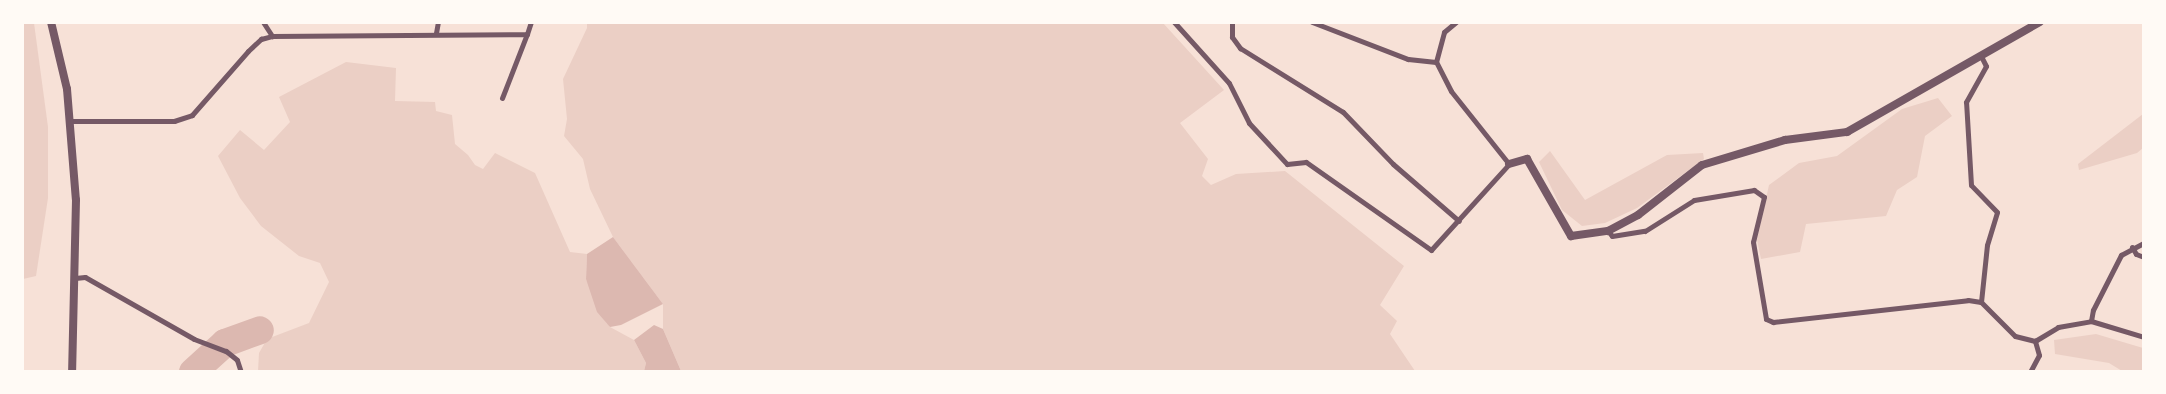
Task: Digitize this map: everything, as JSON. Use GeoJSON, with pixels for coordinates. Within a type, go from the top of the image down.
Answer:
{"type":"FeatureCollection","features":[{"type":"Feature","properties":{"kind":"street"},"geometry":{"type":"LineString","coordinates":[[263,22],[272,36]]}},
{"type":"Feature","properties":{"kind":"street"},"geometry":{"type":"LineString","coordinates":[[436,33],[438,22]]}},
{"type":"Feature","properties":{"kind":"street"},"geometry":{"type":"LineString","coordinates":[[502,98],[531,22]]}},
{"type":"Feature","properties":{"kind":"street"},"geometry":{"type":"LineString","coordinates":[[1174,22],[1229,82],[1248,123],[1288,164],[1306,162],[1431,250],[1509,164],[1527,159],[1571,236],[1608,231],[1638,215],[1702,165],[1785,140],[1847,132],[2040,22]]}},
{"type":"Feature","properties":{"kind":"street"},"geometry":{"type":"LineString","coordinates":[[1232,22],[1232,37],[1240,48],[1344,112],[1393,164],[1459,221]]}},
{"type":"Feature","properties":{"kind":"street"},"geometry":{"type":"LineString","coordinates":[[1312,22],[1408,59],[1436,62]]}},
{"type":"Feature","properties":{"kind":"street"},"geometry":{"type":"LineString","coordinates":[[1456,22],[1444,32],[1436,62],[1451,91],[1509,164]]}},
{"type":"Feature","properties":{"kind":"street"},"geometry":{"type":"LineString","coordinates":[[51,23],[67,89],[76,200],[72,372]]}},
{"type":"Feature","properties":{"kind":"street"},"geometry":{"type":"LineString","coordinates":[[70,121],[174,121],[192,115],[248,51],[261,39],[272,36],[436,33],[527,34]]}},
{"type":"Feature","properties":{"kind":"street"},"geometry":{"type":"LineString","coordinates":[[1981,56],[1986,66],[1966,102],[1971,185],[1997,212],[1987,245],[1981,302]]}},
{"type":"Feature","properties":{"kind":"street"},"geometry":{"type":"LineString","coordinates":[[1608,231],[1612,236],[1645,231],[1694,200],[1754,190],[1764,197],[1753,242],[1766,319],[1773,322],[1968,300],[1981,302],[2015,336],[2035,341],[2058,327],[2091,322],[2144,337]]}},
{"type":"Feature","properties":{"kind":"street"},"geometry":{"type":"LineString","coordinates":[[2091,322],[2093,310],[2121,255],[2132,247],[2144,243]]}},
{"type":"Feature","properties":{"kind":"street"},"geometry":{"type":"LineString","coordinates":[[2132,247],[2136,254],[2144,257]]}},
{"type":"Feature","properties":{"kind":"street"},"geometry":{"type":"LineString","coordinates":[[75,278],[85,277],[194,339],[226,351],[237,360],[241,372]]}},
{"type":"Feature","properties":{"kind":"street"},"geometry":{"type":"LineString","coordinates":[[2030,372],[2039,355],[2035,341]]}},
{"type":"Feature","properties":{"kind":"shaded area"},"geometry":{"type":"Polygon","coordinates":[[[22,23],[34,23],[48,127],[48,198],[36,276],[23,279],[22,23]]]}},
{"type":"Feature","properties":{"kind":"shaded area"},"geometry":{"type":"Polygon","coordinates":[[[587,23],[1163,23],[1224,90],[1180,123],[1208,159],[1202,176],[1211,185],[1236,174],[1285,171],[1404,266],[1380,305],[1397,321],[1390,334],[1415,371],[681,371],[663,329],[663,304],[613,237],[590,189],[583,159],[564,136],[567,119],[563,79],[587,28],[587,23]]]}},
{"type":"Feature","properties":{"kind":"shaded area"},"geometry":{"type":"Polygon","coordinates":[[[346,62],[396,68],[395,101],[435,102],[436,111],[452,115],[455,144],[468,155],[475,165],[483,169],[495,153],[535,173],[570,252],[587,254],[586,279],[610,327],[634,340],[646,363],[644,371],[258,371],[259,353],[267,339],[309,323],[329,282],[320,263],[299,256],[261,226],[240,198],[218,156],[240,130],[264,150],[290,122],[279,97],[346,62]]]}},
{"type":"Feature","properties":{"kind":"shaded area"},"geometry":{"type":"Polygon","coordinates":[[[1938,98],[1952,116],[1925,136],[1917,177],[1897,190],[1886,216],[1806,224],[1800,252],[1761,259],[1757,240],[1769,185],[1799,163],[1837,156],[1902,109],[1938,98]]]}},
{"type":"Feature","properties":{"kind":"shaded area"},"geometry":{"type":"Polygon","coordinates":[[[2143,114],[2143,148],[2137,153],[2079,170],[2078,164],[2143,114]]]}},
{"type":"Feature","properties":{"kind":"shaded area"},"geometry":{"type":"Polygon","coordinates":[[[1550,151],[1585,200],[1667,155],[1703,153],[1704,159],[1637,208],[1605,223],[1582,226],[1562,210],[1539,162],[1550,151]]]}},
{"type":"Feature","properties":{"kind":"shaded area"},"geometry":{"type":"Polygon","coordinates":[[[613,237],[663,304],[621,325],[610,327],[597,312],[586,279],[587,254],[613,237]]]}},
{"type":"Feature","properties":{"kind":"shaded area"},"geometry":{"type":"Polygon","coordinates":[[[654,325],[663,329],[681,371],[644,371],[646,363],[634,340],[654,325]]]}},
{"type":"Feature","properties":{"kind":"shaded area"},"geometry":{"type":"Polygon","coordinates":[[[2096,334],[2143,348],[2143,371],[2122,371],[2109,363],[2055,354],[2054,340],[2096,334]]]}},
{"type":"Feature","properties":{"kind":"waterway"},"geometry":{"type":"LineString","coordinates":[[193,372],[225,343],[260,330]]}}]}
